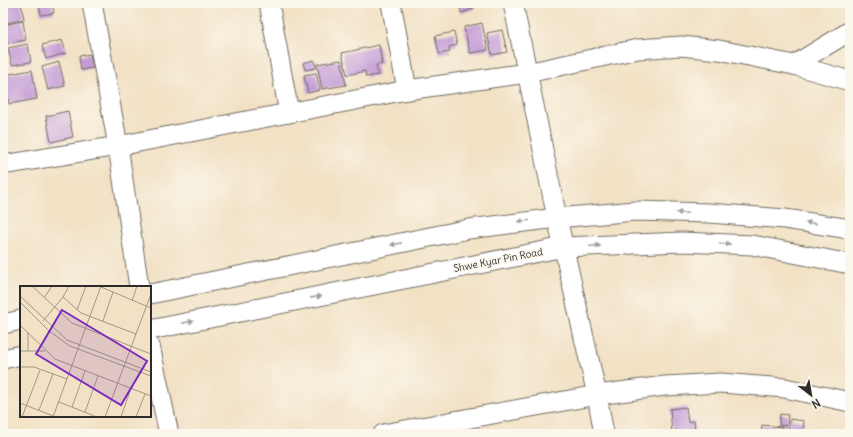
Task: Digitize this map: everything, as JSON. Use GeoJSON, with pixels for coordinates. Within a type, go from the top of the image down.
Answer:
{"type":"FeatureCollection","features":[{"type":"Feature","properties":{"kind":"street"},"geometry":{"type":"LineString","coordinates":[[92,3],[118,146],[139,286]]}},
{"type":"Feature","properties":{"kind":"street"},"geometry":{"type":"LineString","coordinates":[[269,3],[290,113]]}},
{"type":"Feature","properties":{"kind":"street"},"geometry":{"type":"LineString","coordinates":[[391,3],[407,90]]}},
{"type":"Feature","properties":{"kind":"street"},"geometry":{"type":"LineString","coordinates":[[513,3],[557,218],[597,394],[604,434]]}},
{"type":"Feature","properties":{"kind":"street"},"geometry":{"type":"LineString","coordinates":[[794,65],[850,31]]}},
{"type":"Feature","properties":{"kind":"street"},"geometry":{"type":"LineString","coordinates":[[3,165],[118,146],[407,90],[527,73],[638,49],[681,46],[719,50],[794,65],[850,81]]}},
{"type":"Feature","properties":{"kind":"street"},"geometry":{"type":"LineString","coordinates":[[151,294],[469,229],[557,218],[635,211],[709,213],[785,219],[850,229]]}},
{"type":"Feature","properties":{"kind":"street","name":"Shwe Kyar Pin Road"},"geometry":{"type":"LineString","coordinates":[[151,330],[564,247],[682,242],[752,245],[850,264]]}},
{"type":"Feature","properties":{"kind":"street"},"geometry":{"type":"LineString","coordinates":[[3,324],[20,320]]}},
{"type":"Feature","properties":{"kind":"street"},"geometry":{"type":"LineString","coordinates":[[151,351],[169,434]]}},
{"type":"Feature","properties":{"kind":"street"},"geometry":{"type":"LineString","coordinates":[[3,359],[20,355]]}},
{"type":"Feature","properties":{"kind":"street"},"geometry":{"type":"LineString","coordinates":[[383,434],[597,394],[665,386],[721,383],[785,388],[850,402]]}},
{"type":"Feature","properties":{"kind":"building"},"geometry":{"type":"Polygon","coordinates":[[[3,3],[21,3],[24,19],[7,23],[6,15],[3,15],[3,3]]]}},
{"type":"Feature","properties":{"kind":"building"},"geometry":{"type":"Polygon","coordinates":[[[52,3],[54,13],[41,15],[39,5],[52,3]]]}},
{"type":"Feature","properties":{"kind":"building"},"geometry":{"type":"Polygon","coordinates":[[[298,3],[310,3],[311,7],[299,9],[298,3]]]}},
{"type":"Feature","properties":{"kind":"building"},"geometry":{"type":"Polygon","coordinates":[[[459,3],[472,3],[474,9],[461,13],[459,3]]]}},
{"type":"Feature","properties":{"kind":"building"},"geometry":{"type":"Polygon","coordinates":[[[23,21],[26,40],[3,44],[3,25],[23,21]]]}},
{"type":"Feature","properties":{"kind":"building"},"geometry":{"type":"Polygon","coordinates":[[[482,23],[488,50],[470,53],[464,27],[482,23]]]}},
{"type":"Feature","properties":{"kind":"building"},"geometry":{"type":"Polygon","coordinates":[[[502,30],[507,52],[492,55],[487,33],[502,30]]]}},
{"type":"Feature","properties":{"kind":"building"},"geometry":{"type":"Polygon","coordinates":[[[454,32],[457,45],[449,47],[450,52],[439,54],[435,36],[454,32]]]}},
{"type":"Feature","properties":{"kind":"building"},"geometry":{"type":"Polygon","coordinates":[[[62,40],[66,53],[46,59],[42,45],[62,40]]]}},
{"type":"Feature","properties":{"kind":"building"},"geometry":{"type":"Polygon","coordinates":[[[28,44],[31,62],[12,65],[8,48],[28,44]]]}},
{"type":"Feature","properties":{"kind":"building"},"geometry":{"type":"Polygon","coordinates":[[[379,45],[382,64],[376,65],[378,75],[366,77],[365,71],[347,75],[342,53],[379,45]]]}},
{"type":"Feature","properties":{"kind":"building"},"geometry":{"type":"Polygon","coordinates":[[[90,54],[93,68],[81,70],[79,56],[90,54]]]}},
{"type":"Feature","properties":{"kind":"building"},"geometry":{"type":"Polygon","coordinates":[[[314,60],[316,68],[305,70],[303,63],[314,60]]]}},
{"type":"Feature","properties":{"kind":"building"},"geometry":{"type":"Polygon","coordinates":[[[341,60],[346,85],[322,89],[317,64],[341,60]]]}},
{"type":"Feature","properties":{"kind":"building"},"geometry":{"type":"Polygon","coordinates":[[[59,62],[65,86],[48,90],[42,67],[59,62]]]}},
{"type":"Feature","properties":{"kind":"building"},"geometry":{"type":"Polygon","coordinates":[[[32,70],[37,99],[9,104],[4,75],[32,70]]]}},
{"type":"Feature","properties":{"kind":"building"},"geometry":{"type":"Polygon","coordinates":[[[316,73],[320,90],[308,93],[304,75],[316,73]]]}},
{"type":"Feature","properties":{"kind":"building"},"geometry":{"type":"Polygon","coordinates":[[[68,111],[73,137],[51,142],[46,116],[68,111]]]}},
{"type":"Feature","properties":{"kind":"building"},"geometry":{"type":"Polygon","coordinates":[[[686,407],[688,422],[694,421],[695,433],[672,434],[670,409],[686,407]]]}},
{"type":"Feature","properties":{"kind":"building"},"geometry":{"type":"Polygon","coordinates":[[[780,414],[788,415],[787,426],[779,425],[780,414]]]}},
{"type":"Feature","properties":{"kind":"building"},"geometry":{"type":"Polygon","coordinates":[[[790,419],[804,421],[803,434],[788,434],[790,419]]]}},
{"type":"Feature","properties":{"kind":"building"},"geometry":{"type":"Polygon","coordinates":[[[762,425],[782,427],[781,434],[761,434],[762,425]]]}}]}
